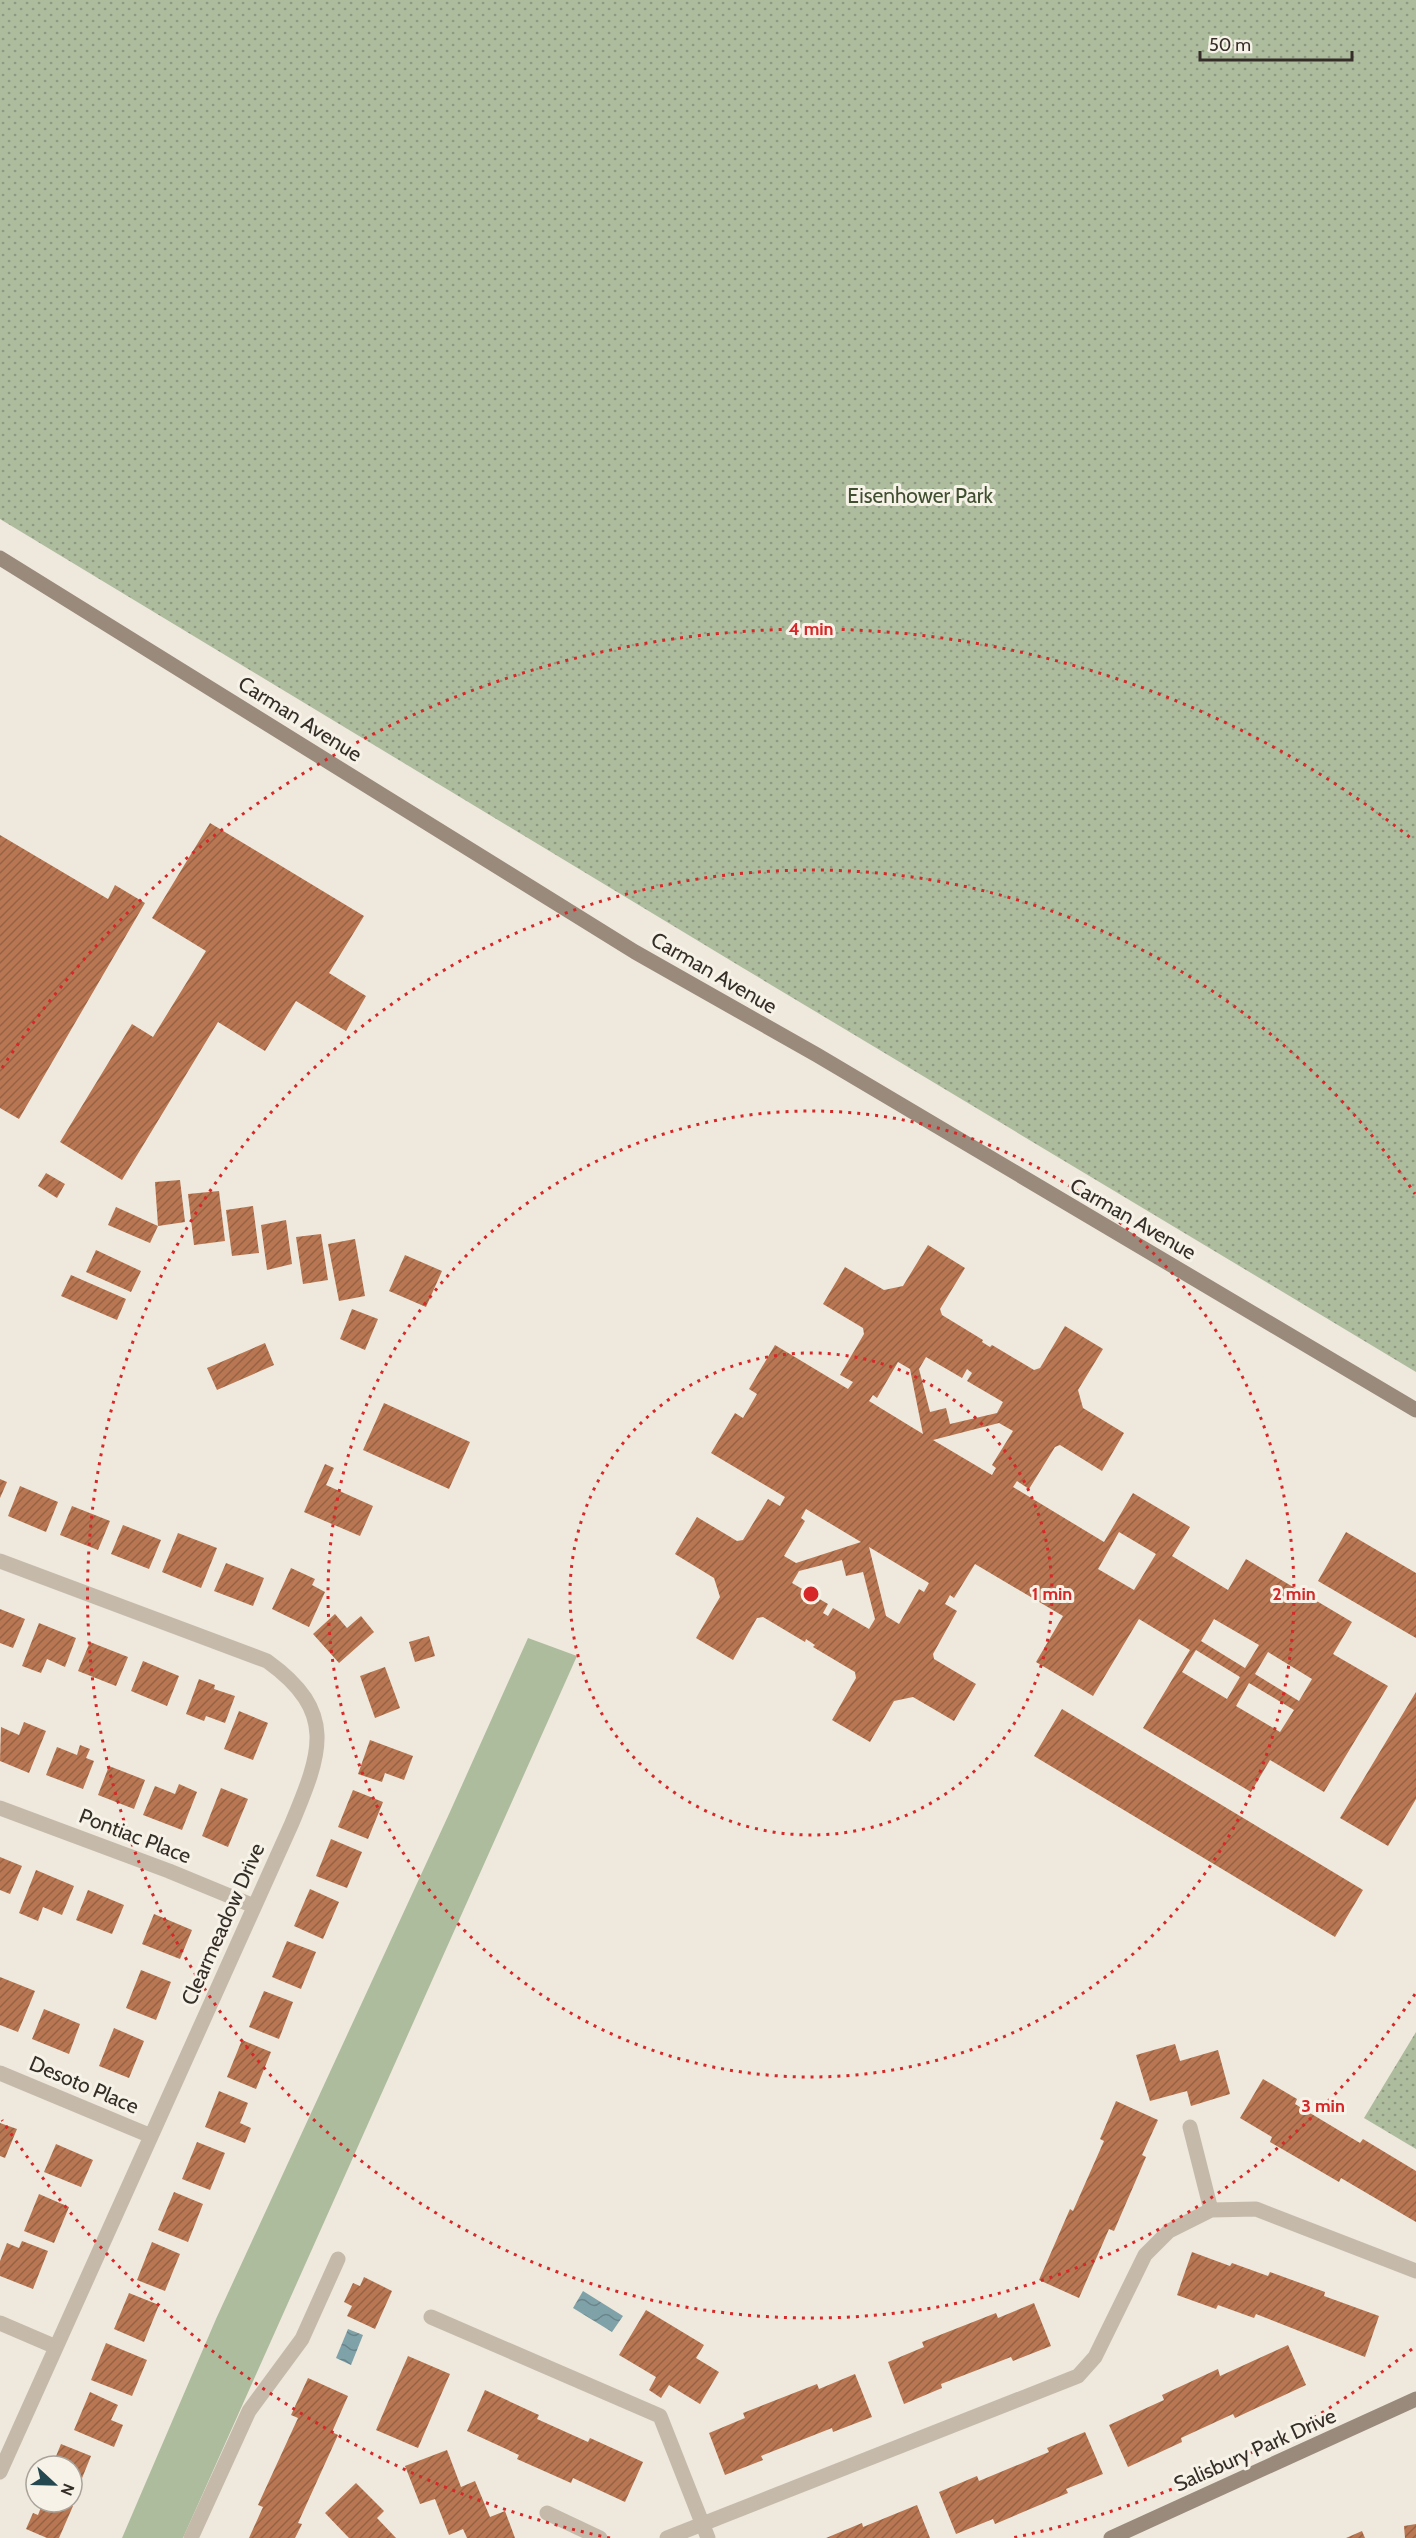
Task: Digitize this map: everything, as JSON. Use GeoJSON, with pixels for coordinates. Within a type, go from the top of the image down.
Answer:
{"type":"FeatureCollection","features":[{"type":"Feature","properties":{"kind":"main road","name":"Carman Avenue"},"geometry":{"type":"LineString","coordinates":[[0,558],[635,952],[823,1058],[1416,1410]]}},
{"type":"Feature","properties":{"kind":"main road","name":"Salisbury Park Drive"},"geometry":{"type":"LineString","coordinates":[[1111,2538],[1416,2399]]}},
{"type":"Feature","properties":{"kind":"street","name":"Clearmeadow Drive"},"geometry":{"type":"LineString","coordinates":[[0,1560],[267,1661],[299,1689],[310,1706],[317,1731],[318,1751],[313,1773],[301,1803],[0,2472]]}},
{"type":"Feature","properties":{"kind":"street","name":"Pontiac Place"},"geometry":{"type":"LineString","coordinates":[[0,1808],[169,1871],[254,1906]]}},
{"type":"Feature","properties":{"kind":"street","name":"Desoto Place"},"geometry":{"type":"LineString","coordinates":[[0,2073],[151,2136]]}},
{"type":"Feature","properties":{"kind":"street"},"geometry":{"type":"LineString","coordinates":[[1190,2127],[1211,2210]]}},
{"type":"Feature","properties":{"kind":"street"},"geometry":{"type":"LineString","coordinates":[[667,2538],[706,2531],[1077,2376],[1095,2357],[1145,2255],[1170,2231],[1211,2210],[1256,2209],[1416,2271]]}},
{"type":"Feature","properties":{"kind":"street"},"geometry":{"type":"LineString","coordinates":[[191,2538],[249,2411],[302,2339],[338,2259]]}},
{"type":"Feature","properties":{"kind":"street"},"geometry":{"type":"LineString","coordinates":[[431,2317],[660,2416],[706,2531]]}},
{"type":"Feature","properties":{"kind":"street"},"geometry":{"type":"LineString","coordinates":[[0,2323],[56,2347]]}},
{"type":"Feature","properties":{"kind":"street"},"geometry":{"type":"LineString","coordinates":[[547,2513],[600,2538]]}},
{"type":"Feature","properties":{"kind":"green space","name":"Eisenhower Park"},"geometry":{"type":"Polygon","coordinates":[[[0,0],[1416,0],[1416,1372],[0,519],[0,0]]]}},
{"type":"Feature","properties":{"kind":"green space"},"geometry":{"type":"Polygon","coordinates":[[[528,1638],[577,1656],[183,2538],[122,2538],[216,2319],[528,1638]]]}},
{"type":"Feature","properties":{"kind":"green space"},"geometry":{"type":"Polygon","coordinates":[[[1416,2032],[1416,2149],[1364,2118],[1416,2032]]]}},
{"type":"Feature","properties":{"kind":"water"},"geometry":{"type":"Polygon","coordinates":[[[583,2291],[623,2316],[612,2332],[573,2308],[583,2291]]]}},
{"type":"Feature","properties":{"kind":"water"},"geometry":{"type":"Polygon","coordinates":[[[348,2329],[363,2335],[351,2365],[336,2358],[348,2329]]]}},
{"type":"Feature","properties":{"kind":"building"},"geometry":{"type":"Polygon","coordinates":[[[210,823],[364,916],[329,973],[366,996],[346,1031],[296,1001],[265,1051],[218,1022],[122,1180],[60,1142],[132,1024],[153,1037],[206,951],[152,918],[210,823]]]}},
{"type":"Feature","properties":{"kind":"building"},"geometry":{"type":"Polygon","coordinates":[[[0,835],[108,899],[115,885],[145,903],[19,1119],[0,1108],[0,835]]]}},
{"type":"Feature","properties":{"kind":"building"},"geometry":{"type":"Polygon","coordinates":[[[46,1173],[65,1184],[57,1198],[38,1186],[46,1173]]]}},
{"type":"Feature","properties":{"kind":"building"},"geometry":{"type":"Polygon","coordinates":[[[180,1180],[185,1222],[158,1226],[155,1182],[180,1180]]]}},
{"type":"Feature","properties":{"kind":"building"},"geometry":{"type":"Polygon","coordinates":[[[219,1191],[225,1241],[194,1245],[188,1194],[219,1191]]]}},
{"type":"Feature","properties":{"kind":"building"},"geometry":{"type":"Polygon","coordinates":[[[253,1206],[259,1253],[232,1256],[226,1210],[253,1206]]]}},
{"type":"Feature","properties":{"kind":"building"},"geometry":{"type":"Polygon","coordinates":[[[116,1207],[158,1226],[150,1243],[108,1225],[116,1207]]]}},
{"type":"Feature","properties":{"kind":"building"},"geometry":{"type":"Polygon","coordinates":[[[286,1220],[292,1264],[267,1270],[261,1225],[286,1220]]]}},
{"type":"Feature","properties":{"kind":"building"},"geometry":{"type":"Polygon","coordinates":[[[321,1234],[328,1280],[303,1284],[296,1237],[321,1234]]]}},
{"type":"Feature","properties":{"kind":"building"},"geometry":{"type":"Polygon","coordinates":[[[355,1239],[365,1296],[339,1301],[328,1244],[355,1239]]]}},
{"type":"Feature","properties":{"kind":"building"},"geometry":{"type":"Polygon","coordinates":[[[928,1245],[965,1268],[940,1309],[942,1315],[983,1340],[982,1342],[990,1347],[992,1345],[1034,1370],[1040,1368],[1065,1326],[1103,1349],[1078,1390],[1083,1408],[1124,1433],[1102,1471],[1060,1445],[1055,1447],[1029,1489],[1017,1481],[1013,1487],[1104,1542],[1133,1493],[1190,1527],[1172,1556],[1228,1590],[1246,1559],[1352,1622],[1333,1654],[1388,1686],[1324,1792],[1270,1760],[1251,1792],[1143,1728],[1190,1650],[1139,1619],[1093,1696],[1036,1662],[1063,1616],[975,1564],[954,1598],[950,1595],[945,1604],[957,1611],[933,1654],[934,1659],[976,1684],[954,1721],[913,1697],[894,1701],[870,1742],[832,1720],[856,1678],[855,1672],[813,1647],[815,1645],[806,1639],[805,1642],[763,1617],[757,1618],[733,1660],[696,1638],[720,1597],[714,1578],[675,1554],[697,1517],[737,1541],[743,1540],[768,1499],[780,1506],[785,1497],[711,1453],[735,1413],[743,1418],[757,1394],[749,1389],[775,1345],[848,1389],[853,1382],[840,1375],[864,1334],[863,1328],[823,1304],[845,1267],[884,1290],[903,1286],[928,1245]],[[926,1357],[919,1369],[930,1412],[946,1408],[950,1424],[997,1413],[1003,1402],[967,1381],[972,1373],[967,1369],[962,1378],[926,1357]],[[898,1362],[877,1398],[873,1395],[869,1401],[923,1434],[910,1369],[898,1362]],[[999,1423],[933,1440],[992,1475],[996,1468],[992,1465],[1013,1431],[999,1423]],[[806,1509],[801,1518],[805,1521],[784,1556],[796,1563],[861,1542],[806,1509]],[[1119,1532],[1098,1569],[1134,1590],[1156,1554],[1119,1532]],[[869,1547],[886,1616],[899,1624],[919,1589],[924,1592],[929,1583],[869,1547]],[[842,1560],[799,1571],[792,1583],[828,1604],[823,1613],[828,1616],[833,1608],[869,1629],[875,1619],[863,1572],[846,1576],[842,1560]],[[1214,1619],[1201,1641],[1245,1668],[1259,1645],[1214,1619]],[[1196,1650],[1182,1672],[1227,1699],[1240,1677],[1196,1650]],[[1268,1652],[1255,1674],[1299,1701],[1312,1679],[1268,1652]],[[1249,1683],[1236,1706],[1280,1732],[1294,1710],[1249,1683]]]}},
{"type":"Feature","properties":{"kind":"building"},"geometry":{"type":"Polygon","coordinates":[[[96,1250],[141,1271],[131,1292],[86,1272],[96,1250]]]}},
{"type":"Feature","properties":{"kind":"building"},"geometry":{"type":"Polygon","coordinates":[[[405,1255],[442,1271],[426,1307],[389,1291],[405,1255]]]}},
{"type":"Feature","properties":{"kind":"building"},"geometry":{"type":"Polygon","coordinates":[[[71,1275],[126,1299],[117,1320],[61,1296],[71,1275]]]}},
{"type":"Feature","properties":{"kind":"building"},"geometry":{"type":"Polygon","coordinates":[[[352,1309],[378,1319],[365,1350],[340,1339],[352,1309]]]}},
{"type":"Feature","properties":{"kind":"building"},"geometry":{"type":"Polygon","coordinates":[[[265,1343],[274,1365],[217,1390],[207,1368],[265,1343]]]}},
{"type":"Feature","properties":{"kind":"building"},"geometry":{"type":"Polygon","coordinates":[[[384,1403],[470,1442],[449,1489],[363,1450],[384,1403]]]}},
{"type":"Feature","properties":{"kind":"building"},"geometry":{"type":"Polygon","coordinates":[[[325,1464],[334,1468],[326,1485],[373,1506],[360,1536],[304,1512],[325,1464]]]}},
{"type":"Feature","properties":{"kind":"building"},"geometry":{"type":"Polygon","coordinates":[[[0,1479],[7,1482],[0,1498],[0,1479]]]}},
{"type":"Feature","properties":{"kind":"building"},"geometry":{"type":"Polygon","coordinates":[[[20,1486],[58,1502],[46,1532],[8,1516],[20,1486]]]}},
{"type":"Feature","properties":{"kind":"building"},"geometry":{"type":"Polygon","coordinates":[[[72,1506],[110,1521],[98,1550],[60,1535],[72,1506]]]}},
{"type":"Feature","properties":{"kind":"building"},"geometry":{"type":"Polygon","coordinates":[[[123,1525],[161,1540],[149,1569],[111,1554],[123,1525]]]}},
{"type":"Feature","properties":{"kind":"building"},"geometry":{"type":"Polygon","coordinates":[[[1346,1532],[1416,1573],[1416,1638],[1318,1581],[1346,1532]]]}},
{"type":"Feature","properties":{"kind":"building"},"geometry":{"type":"Polygon","coordinates":[[[178,1533],[217,1548],[201,1588],[162,1572],[178,1533]]]}},
{"type":"Feature","properties":{"kind":"building"},"geometry":{"type":"Polygon","coordinates":[[[226,1563],[264,1578],[253,1606],[214,1591],[226,1563]]]}},
{"type":"Feature","properties":{"kind":"building"},"geometry":{"type":"Polygon","coordinates":[[[291,1568],[315,1579],[312,1585],[325,1592],[309,1627],[272,1609],[291,1568]]]}},
{"type":"Feature","properties":{"kind":"building"},"geometry":{"type":"Polygon","coordinates":[[[0,1609],[25,1619],[13,1648],[0,1643],[0,1609]]]}},
{"type":"Feature","properties":{"kind":"building"},"geometry":{"type":"Polygon","coordinates":[[[335,1614],[347,1628],[361,1616],[374,1632],[339,1663],[313,1634],[335,1614]]]}},
{"type":"Feature","properties":{"kind":"building"},"geometry":{"type":"Polygon","coordinates":[[[39,1623],[76,1638],[65,1667],[47,1659],[41,1673],[22,1666],[39,1623]]]}},
{"type":"Feature","properties":{"kind":"building"},"geometry":{"type":"Polygon","coordinates":[[[429,1636],[435,1656],[415,1662],[409,1642],[429,1636]]]}},
{"type":"Feature","properties":{"kind":"building"},"geometry":{"type":"Polygon","coordinates":[[[90,1642],[128,1657],[116,1686],[78,1671],[90,1642]]]}},
{"type":"Feature","properties":{"kind":"building"},"geometry":{"type":"Polygon","coordinates":[[[143,1661],[179,1676],[167,1706],[131,1691],[143,1661]]]}},
{"type":"Feature","properties":{"kind":"building"},"geometry":{"type":"Polygon","coordinates":[[[385,1667],[400,1708],[375,1718],[360,1676],[385,1667]]]}},
{"type":"Feature","properties":{"kind":"building"},"geometry":{"type":"Polygon","coordinates":[[[199,1679],[215,1685],[214,1689],[235,1696],[225,1723],[206,1716],[204,1721],[186,1714],[199,1679]]]}},
{"type":"Feature","properties":{"kind":"building"},"geometry":{"type":"Polygon","coordinates":[[[1416,1692],[1416,1799],[1388,1846],[1340,1818],[1416,1692]]]}},
{"type":"Feature","properties":{"kind":"building"},"geometry":{"type":"Polygon","coordinates":[[[1062,1709],[1363,1890],[1335,1937],[1034,1756],[1062,1709]]]}},
{"type":"Feature","properties":{"kind":"building"},"geometry":{"type":"Polygon","coordinates":[[[239,1711],[268,1723],[253,1760],[224,1749],[239,1711]]]}},
{"type":"Feature","properties":{"kind":"building"},"geometry":{"type":"Polygon","coordinates":[[[24,1722],[46,1731],[29,1773],[0,1761],[1,1727],[19,1735],[24,1722]]]}},
{"type":"Feature","properties":{"kind":"building"},"geometry":{"type":"Polygon","coordinates":[[[370,1740],[413,1756],[404,1780],[385,1773],[382,1782],[358,1774],[370,1740]]]}},
{"type":"Feature","properties":{"kind":"building"},"geometry":{"type":"Polygon","coordinates":[[[80,1745],[90,1749],[86,1758],[94,1761],[83,1789],[46,1775],[57,1747],[77,1755],[80,1745]]]}},
{"type":"Feature","properties":{"kind":"building"},"geometry":{"type":"Polygon","coordinates":[[[109,1766],[145,1780],[134,1809],[98,1795],[109,1766]]]}},
{"type":"Feature","properties":{"kind":"building"},"geometry":{"type":"Polygon","coordinates":[[[179,1784],[197,1792],[182,1830],[143,1815],[155,1786],[175,1794],[179,1784]]]}},
{"type":"Feature","properties":{"kind":"building"},"geometry":{"type":"Polygon","coordinates":[[[221,1788],[248,1799],[228,1847],[202,1836],[221,1788]]]}},
{"type":"Feature","properties":{"kind":"building"},"geometry":{"type":"Polygon","coordinates":[[[353,1790],[383,1802],[368,1839],[338,1827],[353,1790]]]}},
{"type":"Feature","properties":{"kind":"building"},"geometry":{"type":"Polygon","coordinates":[[[331,1839],[362,1852],[347,1888],[316,1876],[331,1839]]]}},
{"type":"Feature","properties":{"kind":"building"},"geometry":{"type":"Polygon","coordinates":[[[0,1857],[22,1866],[10,1894],[0,1890],[0,1857]]]}},
{"type":"Feature","properties":{"kind":"building"},"geometry":{"type":"Polygon","coordinates":[[[36,1870],[74,1886],[62,1915],[43,1907],[38,1921],[19,1913],[36,1870]]]}},
{"type":"Feature","properties":{"kind":"building"},"geometry":{"type":"Polygon","coordinates":[[[310,1889],[339,1902],[323,1939],[294,1926],[310,1889]]]}},
{"type":"Feature","properties":{"kind":"building"},"geometry":{"type":"Polygon","coordinates":[[[88,1890],[124,1905],[112,1934],[76,1920],[88,1890]]]}},
{"type":"Feature","properties":{"kind":"building"},"geometry":{"type":"Polygon","coordinates":[[[154,1914],[192,1930],[180,1959],[142,1944],[154,1914]]]}},
{"type":"Feature","properties":{"kind":"building"},"geometry":{"type":"Polygon","coordinates":[[[287,1941],[316,1952],[301,1989],[272,1977],[287,1941]]]}},
{"type":"Feature","properties":{"kind":"building"},"geometry":{"type":"Polygon","coordinates":[[[141,1970],[171,1982],[156,2020],[126,2008],[141,1970]]]}},
{"type":"Feature","properties":{"kind":"building"},"geometry":{"type":"Polygon","coordinates":[[[0,1977],[35,1991],[18,2032],[0,2025],[0,1977]]]}},
{"type":"Feature","properties":{"kind":"building"},"geometry":{"type":"Polygon","coordinates":[[[264,1991],[293,2002],[279,2039],[249,2027],[264,1991]]]}},
{"type":"Feature","properties":{"kind":"building"},"geometry":{"type":"Polygon","coordinates":[[[44,2009],[80,2024],[69,2054],[32,2039],[44,2009]]]}},
{"type":"Feature","properties":{"kind":"building"},"geometry":{"type":"Polygon","coordinates":[[[114,2028],[144,2041],[129,2078],[99,2066],[114,2028]]]}},
{"type":"Feature","properties":{"kind":"building"},"geometry":{"type":"Polygon","coordinates":[[[242,2040],[271,2052],[256,2089],[227,2077],[242,2040]]]}},
{"type":"Feature","properties":{"kind":"building"},"geometry":{"type":"Polygon","coordinates":[[[1175,2044],[1180,2061],[1218,2050],[1230,2094],[1191,2106],[1187,2091],[1150,2101],[1136,2055],[1175,2044]]]}},
{"type":"Feature","properties":{"kind":"building"},"geometry":{"type":"Polygon","coordinates":[[[1263,2079],[1297,2099],[1295,2104],[1360,2143],[1363,2139],[1416,2171],[1416,2222],[1341,2178],[1339,2182],[1270,2142],[1272,2137],[1240,2118],[1263,2079]]]}},
{"type":"Feature","properties":{"kind":"building"},"geometry":{"type":"Polygon","coordinates":[[[219,2091],[248,2103],[240,2123],[251,2128],[245,2143],[205,2127],[219,2091]]]}},
{"type":"Feature","properties":{"kind":"building"},"geometry":{"type":"Polygon","coordinates":[[[1116,2101],[1158,2120],[1142,2155],[1146,2157],[1114,2231],[1109,2229],[1079,2298],[1039,2280],[1070,2209],[1073,2211],[1104,2141],[1100,2139],[1116,2101]]]}},
{"type":"Feature","properties":{"kind":"building"},"geometry":{"type":"Polygon","coordinates":[[[0,2123],[17,2129],[5,2158],[0,2156],[0,2123]]]}},
{"type":"Feature","properties":{"kind":"building"},"geometry":{"type":"Polygon","coordinates":[[[197,2142],[225,2153],[210,2190],[182,2179],[197,2142]]]}},
{"type":"Feature","properties":{"kind":"building"},"geometry":{"type":"Polygon","coordinates":[[[56,2144],[93,2160],[81,2187],[44,2172],[56,2144]]]}},
{"type":"Feature","properties":{"kind":"building"},"geometry":{"type":"Polygon","coordinates":[[[174,2192],[203,2204],[188,2242],[158,2230],[174,2192]]]}},
{"type":"Feature","properties":{"kind":"building"},"geometry":{"type":"Polygon","coordinates":[[[39,2194],[69,2207],[54,2243],[24,2231],[39,2194]]]}},
{"type":"Feature","properties":{"kind":"building"},"geometry":{"type":"Polygon","coordinates":[[[22,2241],[48,2251],[33,2289],[0,2276],[0,2261],[7,2243],[19,2248],[22,2241]]]}},
{"type":"Feature","properties":{"kind":"building"},"geometry":{"type":"Polygon","coordinates":[[[152,2242],[180,2254],[165,2291],[137,2280],[152,2242]]]}},
{"type":"Feature","properties":{"kind":"building"},"geometry":{"type":"Polygon","coordinates":[[[1192,2252],[1230,2266],[1232,2263],[1268,2276],[1270,2272],[1325,2292],[1324,2296],[1379,2316],[1365,2357],[1256,2314],[1254,2318],[1218,2305],[1216,2309],[1177,2295],[1192,2252]]]}},
{"type":"Feature","properties":{"kind":"building"},"geometry":{"type":"Polygon","coordinates":[[[364,2277],[392,2291],[375,2329],[347,2316],[352,2306],[344,2302],[353,2283],[360,2286],[364,2277]]]}},
{"type":"Feature","properties":{"kind":"building"},"geometry":{"type":"Polygon","coordinates":[[[129,2293],[159,2305],[144,2342],[114,2329],[129,2293]]]}},
{"type":"Feature","properties":{"kind":"building"},"geometry":{"type":"Polygon","coordinates":[[[1034,2303],[1051,2346],[1013,2361],[1011,2357],[941,2384],[942,2388],[904,2404],[888,2362],[924,2347],[922,2342],[996,2313],[998,2318],[1034,2303]]]}},
{"type":"Feature","properties":{"kind":"building"},"geometry":{"type":"Polygon","coordinates":[[[646,2310],[704,2345],[696,2358],[719,2372],[700,2404],[669,2385],[661,2398],[649,2390],[656,2377],[619,2355],[646,2310]]]}},
{"type":"Feature","properties":{"kind":"building"},"geometry":{"type":"Polygon","coordinates":[[[106,2343],[147,2360],[132,2396],[91,2380],[106,2343]]]}},
{"type":"Feature","properties":{"kind":"building"},"geometry":{"type":"Polygon","coordinates":[[[1288,2345],[1306,2385],[1235,2418],[1233,2414],[1181,2438],[1182,2442],[1128,2467],[1109,2425],[1164,2400],[1162,2395],[1218,2369],[1220,2376],[1288,2345]]]}},
{"type":"Feature","properties":{"kind":"building"},"geometry":{"type":"Polygon","coordinates":[[[408,2356],[450,2374],[418,2448],[376,2430],[408,2356]]]}},
{"type":"Feature","properties":{"kind":"building"},"geometry":{"type":"Polygon","coordinates":[[[855,2374],[872,2417],[833,2432],[832,2428],[761,2456],[763,2460],[725,2475],[709,2433],[745,2418],[743,2413],[817,2384],[819,2389],[855,2374]]]}},
{"type":"Feature","properties":{"kind":"building"},"geometry":{"type":"Polygon","coordinates":[[[308,2378],[348,2396],[332,2432],[338,2435],[298,2523],[302,2524],[295,2538],[249,2538],[263,2507],[258,2505],[298,2418],[291,2415],[308,2378]]]}},
{"type":"Feature","properties":{"kind":"building"},"geometry":{"type":"Polygon","coordinates":[[[485,2390],[539,2415],[537,2419],[588,2442],[590,2438],[643,2462],[625,2502],[573,2478],[571,2483],[517,2459],[519,2455],[467,2431],[485,2390]]]}},
{"type":"Feature","properties":{"kind":"building"},"geometry":{"type":"Polygon","coordinates":[[[90,2392],[118,2405],[111,2420],[123,2425],[114,2447],[74,2430],[90,2392]]]}},
{"type":"Feature","properties":{"kind":"building"},"geometry":{"type":"Polygon","coordinates":[[[1085,2432],[1103,2474],[1066,2489],[1068,2493],[995,2524],[993,2519],[956,2534],[939,2492],[977,2476],[979,2481],[1049,2452],[1047,2448],[1085,2432]]]}},
{"type":"Feature","properties":{"kind":"building"},"geometry":{"type":"Polygon","coordinates":[[[61,2444],[91,2456],[84,2473],[84,2454],[57,2454],[61,2444]]]}},
{"type":"Feature","properties":{"kind":"building"},"geometry":{"type":"Polygon","coordinates":[[[447,2450],[461,2487],[475,2481],[490,2517],[505,2511],[515,2538],[467,2538],[463,2529],[449,2535],[435,2499],[420,2504],[405,2466],[447,2450]]]}},
{"type":"Feature","properties":{"kind":"building"},"geometry":{"type":"Polygon","coordinates":[[[356,2483],[384,2511],[377,2518],[396,2538],[349,2538],[325,2513],[356,2483]]]}},
{"type":"Feature","properties":{"kind":"building"},"geometry":{"type":"Polygon","coordinates":[[[917,2505],[930,2538],[826,2538],[862,2523],[863,2527],[917,2505]]]}},
{"type":"Feature","properties":{"kind":"building"},"geometry":{"type":"Polygon","coordinates":[[[33,2514],[70,2514],[59,2538],[47,2538],[26,2529],[33,2514]]]}},
{"type":"Feature","properties":{"kind":"building"},"geometry":{"type":"Polygon","coordinates":[[[1416,2524],[1416,2538],[1405,2538],[1404,2526],[1416,2524]]]}},
{"type":"Feature","properties":{"kind":"building"},"geometry":{"type":"Polygon","coordinates":[[[1362,2531],[1365,2538],[1346,2538],[1362,2531]]]}}]}
